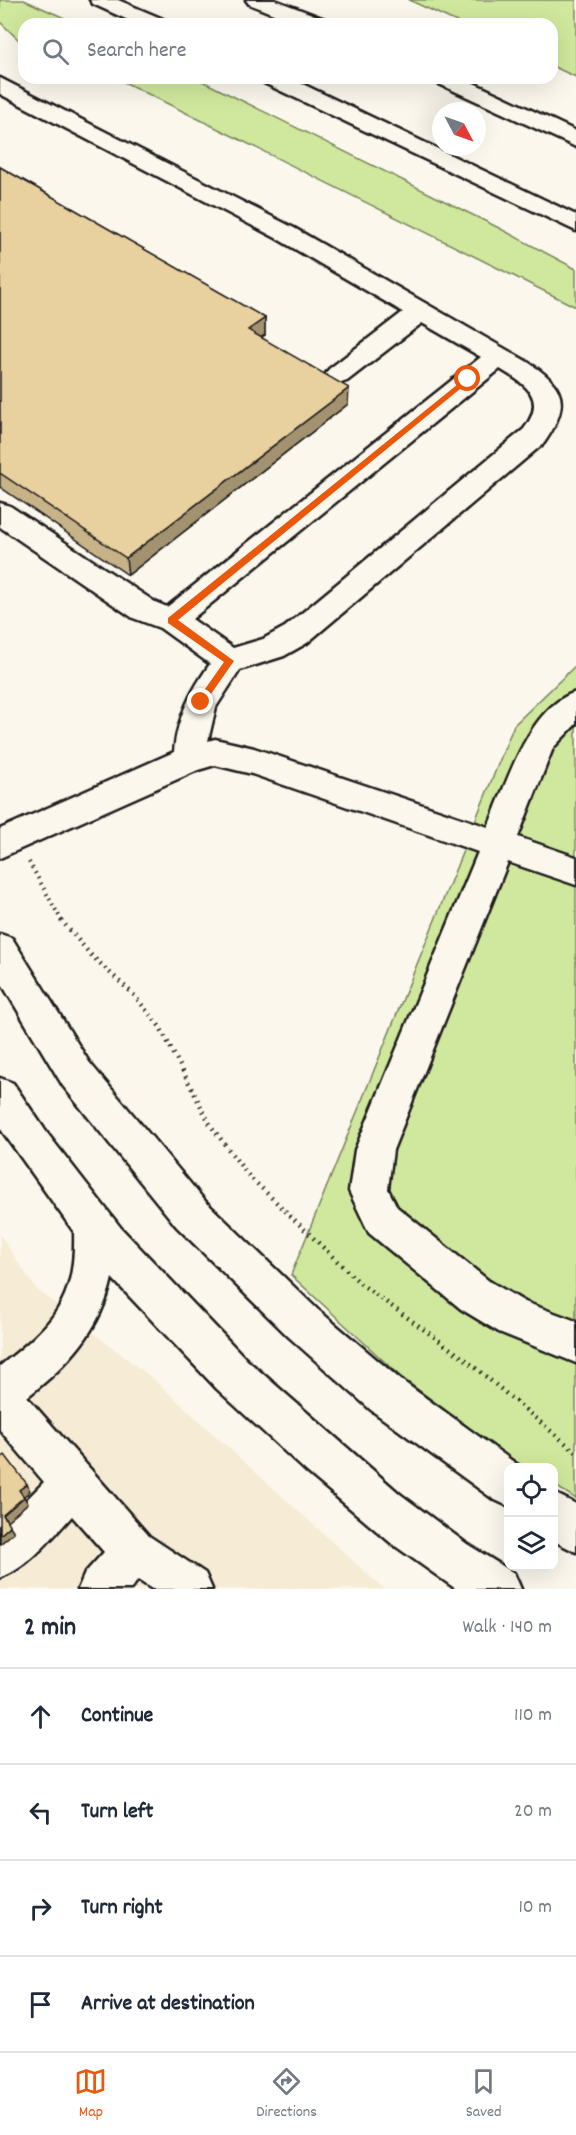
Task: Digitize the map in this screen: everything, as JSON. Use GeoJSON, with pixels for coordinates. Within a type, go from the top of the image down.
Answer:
{"type":"FeatureCollection","features":[{"type":"Feature","properties":{"kind":"main road"},"geometry":{"type":"LineString","coordinates":[[100,0],[141,18]]}},
{"type":"Feature","properties":{"kind":"main road"},"geometry":{"type":"LineString","coordinates":[[256,0],[302,18]]}},
{"type":"Feature","properties":{"kind":"main road"},"geometry":{"type":"LineString","coordinates":[[284,84],[576,224]]}},
{"type":"Feature","properties":{"kind":"main road"},"geometry":{"type":"LineString","coordinates":[[458,84],[576,140]]}},
{"type":"Feature","properties":{"kind":"main road"},"geometry":{"type":"LineString","coordinates":[[0,85],[285,233],[538,381],[547,397],[547,416],[534,436],[296,636],[273,648],[229,661],[201,702],[192,728],[190,759]]}},
{"type":"Feature","properties":{"kind":"main road"},"geometry":{"type":"LineString","coordinates":[[481,94],[576,131]]}},
{"type":"Feature","properties":{"kind":"main road"},"geometry":{"type":"LineString","coordinates":[[338,375],[421,311]]}},
{"type":"Feature","properties":{"kind":"main road"},"geometry":{"type":"LineString","coordinates":[[171,620],[498,356]]}},
{"type":"Feature","properties":{"kind":"main road"},"geometry":{"type":"LineString","coordinates":[[0,513],[144,610],[171,620],[229,661]]}},
{"type":"Feature","properties":{"kind":"main road"},"geometry":{"type":"LineString","coordinates":[[576,704],[540,741],[500,845],[374,1150],[368,1191],[383,1220],[475,1295],[513,1318],[576,1342]]}},
{"type":"Feature","properties":{"kind":"main road"},"geometry":{"type":"LineString","coordinates":[[9,840],[190,759],[215,752],[254,761],[576,871]]}},
{"type":"Feature","properties":{"kind":"main road"},"geometry":{"type":"LineString","coordinates":[[0,949],[76,1074],[191,1214],[303,1323],[386,1395],[504,1481]]}},
{"type":"Feature","properties":{"kind":"main road"},"geometry":{"type":"LineString","coordinates":[[0,1095],[30,1144],[94,1227],[213,1357],[267,1410],[361,1491],[470,1573],[498,1589]]}},
{"type":"Feature","properties":{"kind":"main road"},"geometry":{"type":"LineString","coordinates":[[94,1227],[94,1268],[83,1307],[69,1332],[47,1354],[0,1393],[23,1426],[133,1552],[161,1568],[189,1589]]}},
{"type":"Feature","properties":{"kind":"main road"},"geometry":{"type":"LineString","coordinates":[[0,1556],[34,1526],[72,1483]]}},
{"type":"Feature","properties":{"kind":"main road"},"geometry":{"type":"LineString","coordinates":[[557,1517],[576,1530]]}},
{"type":"Feature","properties":{"kind":"main road"},"geometry":{"type":"LineString","coordinates":[[101,1589],[133,1552]]}},
{"type":"Feature","properties":{"kind":"path"},"geometry":{"type":"LineString","coordinates":[[9,840],[57,915],[91,955],[134,994],[160,1027],[211,1126],[248,1174],[361,1284],[466,1360],[576,1452]]}},
{"type":"Feature","properties":{"kind":"shaded area"},"geometry":{"type":"Polygon","coordinates":[[[0,1235],[36,1289],[152,1378],[384,1589],[0,1589],[0,1235]]]}},
{"type":"Feature","properties":{"kind":"green space"},"geometry":{"type":"Polygon","coordinates":[[[0,0],[24,0],[64,18],[18,18],[18,39],[0,22],[0,0]]]}},
{"type":"Feature","properties":{"kind":"green space"},"geometry":{"type":"Polygon","coordinates":[[[409,0],[576,0],[576,77],[558,69],[558,18],[448,18],[409,0]]]}},
{"type":"Feature","properties":{"kind":"green space"},"geometry":{"type":"Polygon","coordinates":[[[128,84],[208,84],[499,228],[576,269],[576,307],[128,84]]]}},
{"type":"Feature","properties":{"kind":"green space"},"geometry":{"type":"Polygon","coordinates":[[[576,665],[576,1499],[558,1488],[558,1463],[518,1463],[512,1460],[400,1376],[291,1275],[514,725],[576,665]]]}},
{"type":"Feature","properties":{"kind":"building"},"geometry":{"type":"Polygon","coordinates":[[[0,167],[265,318],[248,330],[349,388],[126,558],[0,473],[0,167]]]}},
{"type":"Feature","properties":{"kind":"building"},"geometry":{"type":"Polygon","coordinates":[[[5,1455],[27,1484],[19,1490],[24,1497],[3,1515],[10,1526],[0,1535],[0,1459],[5,1455]]]}},
{"type":"Feature","properties":{"kind":"route"},"geometry":{"type":"LineString","coordinates":[[201,702],[229,661],[171,620],[468,379]]}}]}
